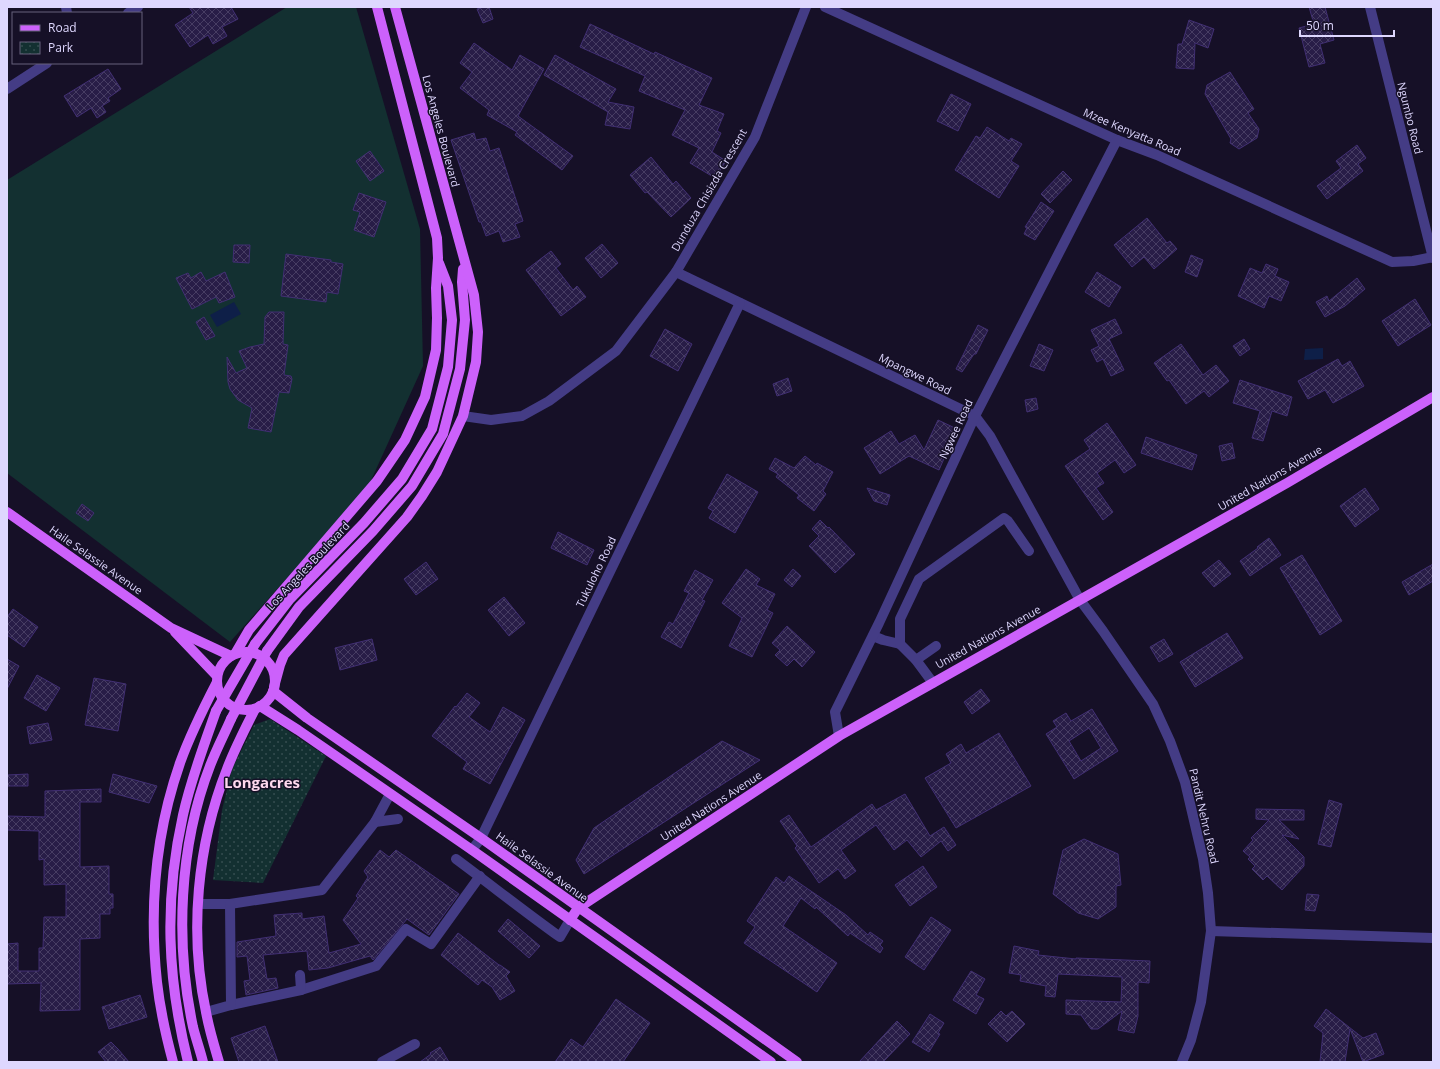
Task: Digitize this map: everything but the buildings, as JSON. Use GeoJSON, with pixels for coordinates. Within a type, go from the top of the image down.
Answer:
{"type":"FeatureCollection","features":[{"type":"Feature","properties":{"kind":"main road","name":"Los Angeles Boulevard"},"geometry":{"type":"LineString","coordinates":[[233,655],[249,630],[377,481],[406,440],[425,397],[436,350],[437,238],[377,7]]}},
{"type":"Feature","properties":{"kind":"main road","name":"Los Angeles Boulevard"},"geometry":{"type":"LineString","coordinates":[[274,689],[284,655],[407,517],[437,472],[463,416],[476,362],[478,332],[474,295],[395,7]]}},
{"type":"Feature","properties":{"kind":"main road","name":"Los Angeles Boulevard"},"geometry":{"type":"LineString","coordinates":[[188,1062],[179,1027],[171,974],[170,920],[173,867],[183,814],[198,763],[216,710],[255,644],[290,599],[364,524],[402,479],[432,429],[448,367],[452,320],[448,286],[438,258]]}},
{"type":"Feature","properties":{"kind":"main road","name":"Los Angeles Boulevard"},"geometry":{"type":"LineString","coordinates":[[203,1062],[193,1027],[184,975],[181,922],[185,870],[194,818],[210,767],[231,719],[267,651],[299,607],[373,531],[412,486],[443,434],[460,369],[465,320],[462,282],[464,261]]}},
{"type":"Feature","properties":{"kind":"main road","name":"United Nations Avenue"},"geometry":{"type":"LineString","coordinates":[[570,920],[578,908],[839,736],[1287,483],[1433,397]]}},
{"type":"Feature","properties":{"kind":"main road","name":"Haile Selassie Avenue"},"geometry":{"type":"LineString","coordinates":[[7,512],[171,628],[233,655]]}},
{"type":"Feature","properties":{"kind":"main road","name":"Haile Selassie Avenue"},"geometry":{"type":"LineString","coordinates":[[171,628],[217,679]]}},
{"type":"Feature","properties":{"kind":"main road"},"geometry":{"type":"LineString","coordinates":[[173,1062],[164,1026],[157,983],[154,946],[154,894],[159,849],[168,806],[180,763],[217,679],[222,664],[233,655],[240,652],[250,652],[265,658],[273,672],[275,682],[274,689],[269,698],[258,708],[234,752],[215,803],[203,857],[198,904],[200,977],[206,1012],[219,1062]]}},
{"type":"Feature","properties":{"kind":"main road"},"geometry":{"type":"LineString","coordinates":[[217,679],[220,695],[230,705],[242,710],[258,708],[298,730],[472,850],[771,1062]]}},
{"type":"Feature","properties":{"kind":"main road","name":"Haile Selassie Avenue"},"geometry":{"type":"LineString","coordinates":[[274,689],[307,718],[342,743],[481,838],[797,1062]]}},
{"type":"Feature","properties":{"kind":"street","name":"Dunduza Chisizda Crescent"},"geometry":{"type":"LineString","coordinates":[[463,416],[491,420],[522,416],[549,401],[616,351],[676,272],[755,137],[806,7]]}},
{"type":"Feature","properties":{"kind":"street","name":"Mzee Kenyatta Road"},"geometry":{"type":"LineString","coordinates":[[825,7],[1392,262],[1433,258]]}},
{"type":"Feature","properties":{"kind":"street","name":"Ngumbo Road"},"geometry":{"type":"LineString","coordinates":[[1370,7],[1433,258]]}},
{"type":"Feature","properties":{"kind":"street"},"geometry":{"type":"LineString","coordinates":[[7,89],[44,64]]}},
{"type":"Feature","properties":{"kind":"street","name":"Ngwee Road"},"geometry":{"type":"LineString","coordinates":[[839,736],[835,712],[873,636],[975,416],[1118,140]]}},
{"type":"Feature","properties":{"kind":"street","name":"Mpangwe Road"},"geometry":{"type":"LineString","coordinates":[[676,272],[975,416],[990,436],[1080,600]]}},
{"type":"Feature","properties":{"kind":"street","name":"Tukuloho Road"},"geometry":{"type":"LineString","coordinates":[[472,850],[481,838],[740,303]]}},
{"type":"Feature","properties":{"kind":"street"},"geometry":{"type":"LineString","coordinates":[[900,644],[900,619],[918,579],[1004,518],[1008,521],[1029,551]]}},
{"type":"Feature","properties":{"kind":"street","name":"Pandit Nehru Road"},"geometry":{"type":"LineString","coordinates":[[1080,600],[1103,630],[1153,704],[1170,741],[1185,782],[1208,893],[1211,931],[1201,1002],[1191,1040],[1182,1062]]}},
{"type":"Feature","properties":{"kind":"street"},"geometry":{"type":"LineString","coordinates":[[873,636],[900,644],[916,660],[933,682]]}},
{"type":"Feature","properties":{"kind":"street"},"geometry":{"type":"LineString","coordinates":[[916,660],[936,646]]}},
{"type":"Feature","properties":{"kind":"street"},"geometry":{"type":"LineString","coordinates":[[198,904],[230,904],[322,890],[375,822],[390,794]]}},
{"type":"Feature","properties":{"kind":"street"},"geometry":{"type":"LineString","coordinates":[[375,822],[398,819]]}},
{"type":"Feature","properties":{"kind":"street"},"geometry":{"type":"LineString","coordinates":[[456,859],[560,937],[570,920]]}},
{"type":"Feature","properties":{"kind":"street"},"geometry":{"type":"LineString","coordinates":[[206,1012],[301,990],[376,966],[406,929],[431,944],[480,876]]}},
{"type":"Feature","properties":{"kind":"street"},"geometry":{"type":"LineString","coordinates":[[230,904],[231,1005]]}},
{"type":"Feature","properties":{"kind":"street"},"geometry":{"type":"LineString","coordinates":[[1211,931],[1433,938]]}},
{"type":"Feature","properties":{"kind":"street"},"geometry":{"type":"LineString","coordinates":[[300,975],[301,990]]}},
{"type":"Feature","properties":{"kind":"street"},"geometry":{"type":"LineString","coordinates":[[382,1062],[415,1044]]}},
{"type":"Feature","properties":{"kind":"green space"},"geometry":{"type":"Polygon","coordinates":[[[287,7],[356,7],[420,229],[423,366],[368,487],[230,642],[7,473],[7,180],[287,7]]]}},
{"type":"Feature","properties":{"kind":"green space"},"geometry":{"type":"Polygon","coordinates":[[[270,719],[326,756],[263,883],[213,880],[222,810],[232,769],[254,725],[270,719]]]}},
{"type":"Feature","properties":{"kind":"water"},"geometry":{"type":"Polygon","coordinates":[[[234,302],[241,314],[217,327],[210,315],[234,302]]]}},
{"type":"Feature","properties":{"kind":"water"},"geometry":{"type":"Polygon","coordinates":[[[1323,348],[1323,359],[1304,360],[1305,349],[1323,348]]]}},
{"type":"Feature","properties":{"kind":"district","name":"Longacres"},"geometry":{"type":"Point","coordinates":[262,783]}}]}
